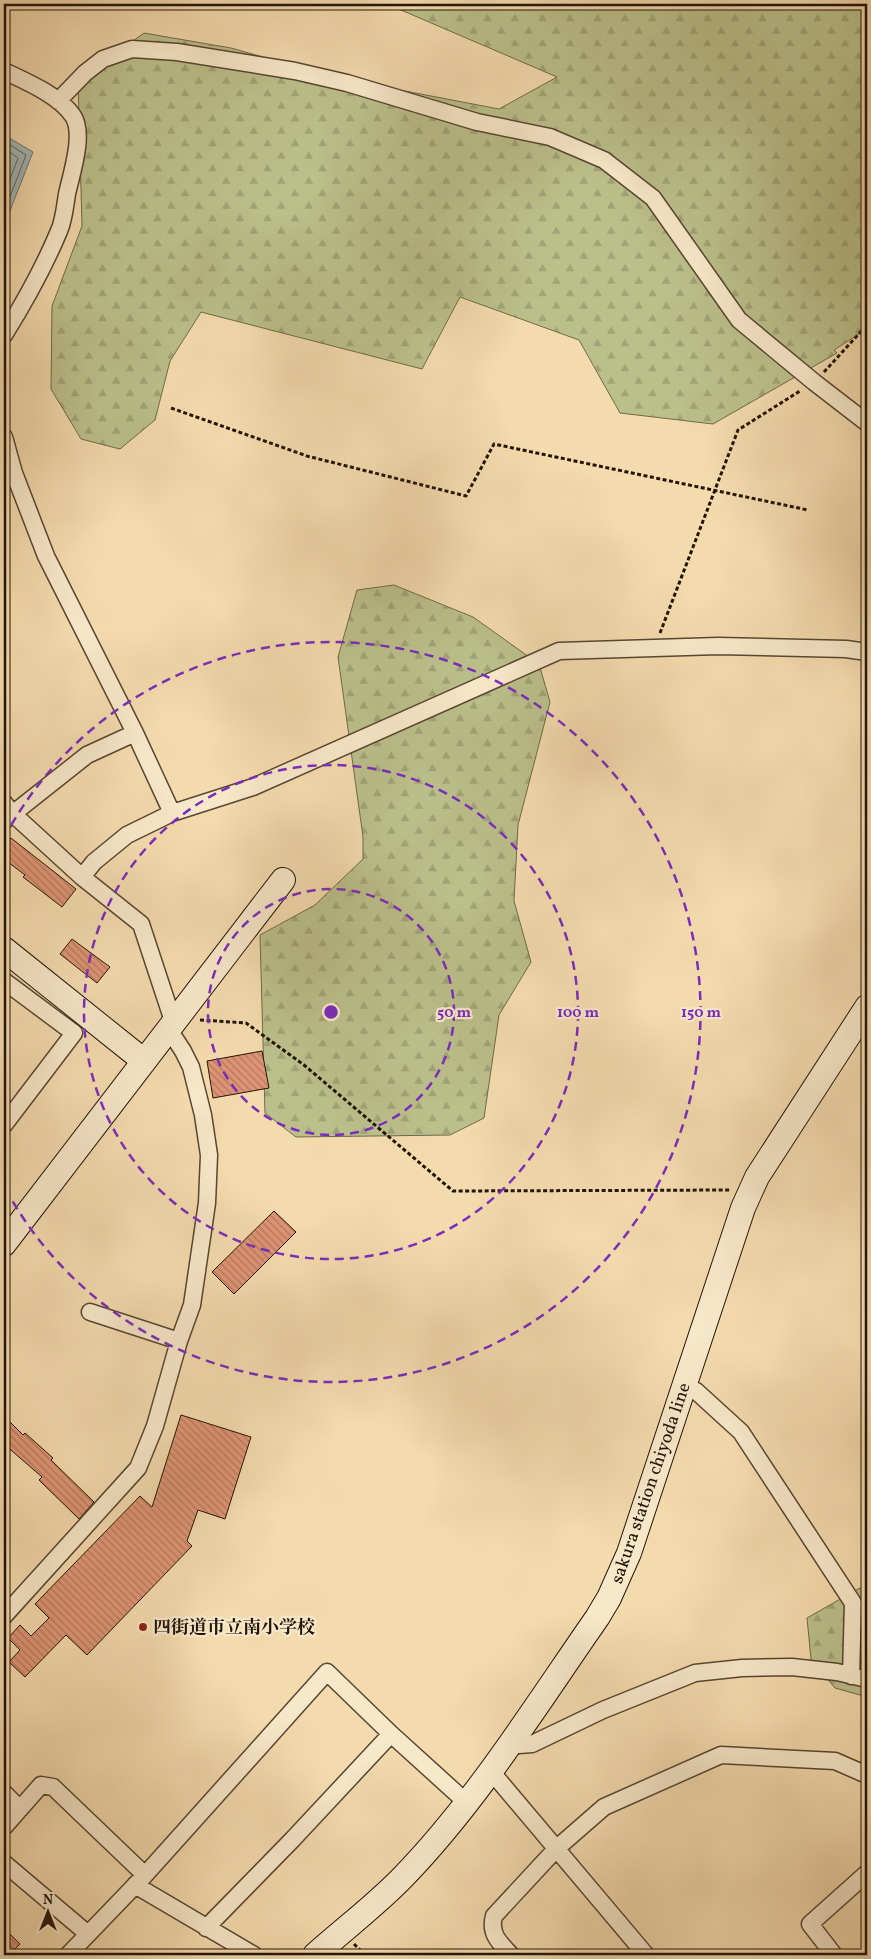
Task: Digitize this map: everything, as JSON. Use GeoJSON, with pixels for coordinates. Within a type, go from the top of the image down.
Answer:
{"type":"FeatureCollection","features":[{"type":"Feature","properties":{"kind":"main road"},"geometry":{"type":"LineString","coordinates":[[4,1244],[283,880]]}},
{"type":"Feature","properties":{"kind":"main road"},"geometry":{"type":"LineString","coordinates":[[4,949],[144,1061]]}},
{"type":"Feature","properties":{"kind":"main road","name":"sakura station chiyoda line"},"geometry":{"type":"LineString","coordinates":[[315,1955],[402,1878],[432,1845],[511,1742],[609,1598],[629,1553],[744,1208],[757,1177],[867,1007]]}},
{"type":"Feature","properties":{"kind":"street"},"geometry":{"type":"LineString","coordinates":[[58,101],[84,73],[103,59],[132,49],[177,52],[295,71],[347,83],[477,122],[550,137],[604,160],[653,198],[739,320],[867,423]]}},
{"type":"Feature","properties":{"kind":"street"},"geometry":{"type":"LineString","coordinates":[[4,71],[31,84],[58,101],[73,116],[77,125],[75,165],[60,230],[34,282],[4,335]]}},
{"type":"Feature","properties":{"kind":"street"},"geometry":{"type":"LineString","coordinates":[[4,437],[9,477],[172,813]]}},
{"type":"Feature","properties":{"kind":"street"},"geometry":{"type":"LineString","coordinates":[[82,878],[94,862],[127,835],[172,813],[253,787],[559,651],[718,646],[846,649],[867,652]]}},
{"type":"Feature","properties":{"kind":"street"},"geometry":{"type":"LineString","coordinates":[[4,1616],[138,1468],[155,1426],[179,1341],[192,1305],[197,1278],[207,1204],[209,1155],[203,1115],[191,1067],[171,1025],[141,924],[82,878],[6,813],[87,755],[134,733]]}},
{"type":"Feature","properties":{"kind":"street"},"geometry":{"type":"LineString","coordinates":[[4,981],[74,1034],[4,1125]]}},
{"type":"Feature","properties":{"kind":"street"},"geometry":{"type":"LineString","coordinates":[[90,1312],[179,1341]]}},
{"type":"Feature","properties":{"kind":"street"},"geometry":{"type":"LineString","coordinates":[[685,1385],[696,1392],[740,1432],[853,1602],[851,1676]]}},
{"type":"Feature","properties":{"kind":"street"},"geometry":{"type":"LineString","coordinates":[[511,1742],[520,1745],[532,1744],[603,1710],[695,1673],[742,1668],[792,1667],[837,1672],[867,1680]]}},
{"type":"Feature","properties":{"kind":"street"},"geometry":{"type":"LineString","coordinates":[[68,1955],[140,1880],[327,1672],[391,1734],[466,1802]]}},
{"type":"Feature","properties":{"kind":"street"},"geometry":{"type":"LineString","coordinates":[[206,1928],[292,1840],[391,1734]]}},
{"type":"Feature","properties":{"kind":"street"},"geometry":{"type":"LineString","coordinates":[[511,1955],[496,1938],[492,1930],[494,1916],[556,1848],[604,1807],[721,1755],[836,1761],[867,1775]]}},
{"type":"Feature","properties":{"kind":"street"},"geometry":{"type":"LineString","coordinates":[[490,1770],[646,1955]]}},
{"type":"Feature","properties":{"kind":"street"},"geometry":{"type":"LineString","coordinates":[[4,1827],[41,1785],[53,1787],[140,1880],[206,1928],[254,1955]]}},
{"type":"Feature","properties":{"kind":"street"},"geometry":{"type":"LineString","coordinates":[[4,1793],[20,1809]]}},
{"type":"Feature","properties":{"kind":"street"},"geometry":{"type":"LineString","coordinates":[[4,1863],[88,1934]]}},
{"type":"Feature","properties":{"kind":"street"},"geometry":{"type":"LineString","coordinates":[[834,1955],[810,1924],[867,1873]]}},
{"type":"Feature","properties":{"kind":"path"},"geometry":{"type":"LineString","coordinates":[[655,648],[738,430],[814,382],[867,325]]}},
{"type":"Feature","properties":{"kind":"path"},"geometry":{"type":"LineString","coordinates":[[171,408],[307,456],[466,496],[494,444],[808,510]]}},
{"type":"Feature","properties":{"kind":"path"},"geometry":{"type":"LineString","coordinates":[[171,1025],[212,1020],[246,1023],[304,1065],[453,1191],[752,1190]]}},
{"type":"Feature","properties":{"kind":"green space"},"geometry":{"type":"Polygon","coordinates":[[[387,4],[867,4],[867,329],[834,350],[837,353],[713,424],[620,413],[579,340],[460,297],[422,369],[201,312],[170,361],[155,420],[120,449],[81,439],[51,389],[52,306],[82,226],[78,80],[144,33],[231,48],[337,78],[499,109],[557,77],[387,4]]]}},
{"type":"Feature","properties":{"kind":"green space"},"geometry":{"type":"Polygon","coordinates":[[[394,585],[473,617],[539,664],[550,702],[518,825],[514,901],[531,962],[499,1015],[484,1118],[450,1135],[296,1137],[265,1113],[260,935],[315,905],[363,859],[363,837],[338,657],[357,590],[394,585]]]}},
{"type":"Feature","properties":{"kind":"green space"},"geometry":{"type":"Polygon","coordinates":[[[867,1586],[867,1697],[835,1688],[811,1659],[807,1618],[858,1589],[867,1586]]]}},
{"type":"Feature","properties":{"kind":"water"},"geometry":{"type":"Polygon","coordinates":[[[4,135],[33,152],[4,226],[4,135]]]}},
{"type":"Feature","properties":{"kind":"building"},"geometry":{"type":"Polygon","coordinates":[[[11,838],[76,889],[62,907],[23,877],[25,875],[4,859],[4,847],[11,838]]]}},
{"type":"Feature","properties":{"kind":"building"},"geometry":{"type":"Polygon","coordinates":[[[72,939],[110,967],[97,983],[60,954],[72,939]]]}},
{"type":"Feature","properties":{"kind":"building"},"geometry":{"type":"Polygon","coordinates":[[[262,1051],[269,1088],[213,1098],[207,1061],[262,1051]]]}},
{"type":"Feature","properties":{"kind":"building"},"geometry":{"type":"Polygon","coordinates":[[[274,1211],[296,1232],[234,1294],[212,1272],[274,1211]]]}},
{"type":"Feature","properties":{"kind":"building"},"geometry":{"type":"Polygon","coordinates":[[[181,1415],[251,1437],[225,1519],[198,1510],[187,1541],[192,1546],[87,1655],[66,1635],[25,1677],[9,1662],[20,1650],[8,1638],[20,1625],[31,1636],[49,1618],[35,1604],[140,1496],[152,1507],[181,1415]]]}},
{"type":"Feature","properties":{"kind":"building"},"geometry":{"type":"Polygon","coordinates":[[[4,1416],[23,1435],[25,1433],[53,1458],[51,1460],[94,1502],[79,1519],[39,1480],[42,1477],[4,1444],[4,1416]]]}},
{"type":"Feature","properties":{"kind":"building"},"geometry":{"type":"Polygon","coordinates":[[[4,1928],[20,1944],[9,1955],[4,1955],[4,1928]]]}},
{"type":"Feature","properties":{"kind":"place","name":"四街道市立南小学校"},"geometry":{"type":"Point","coordinates":[143,1627]}}]}
